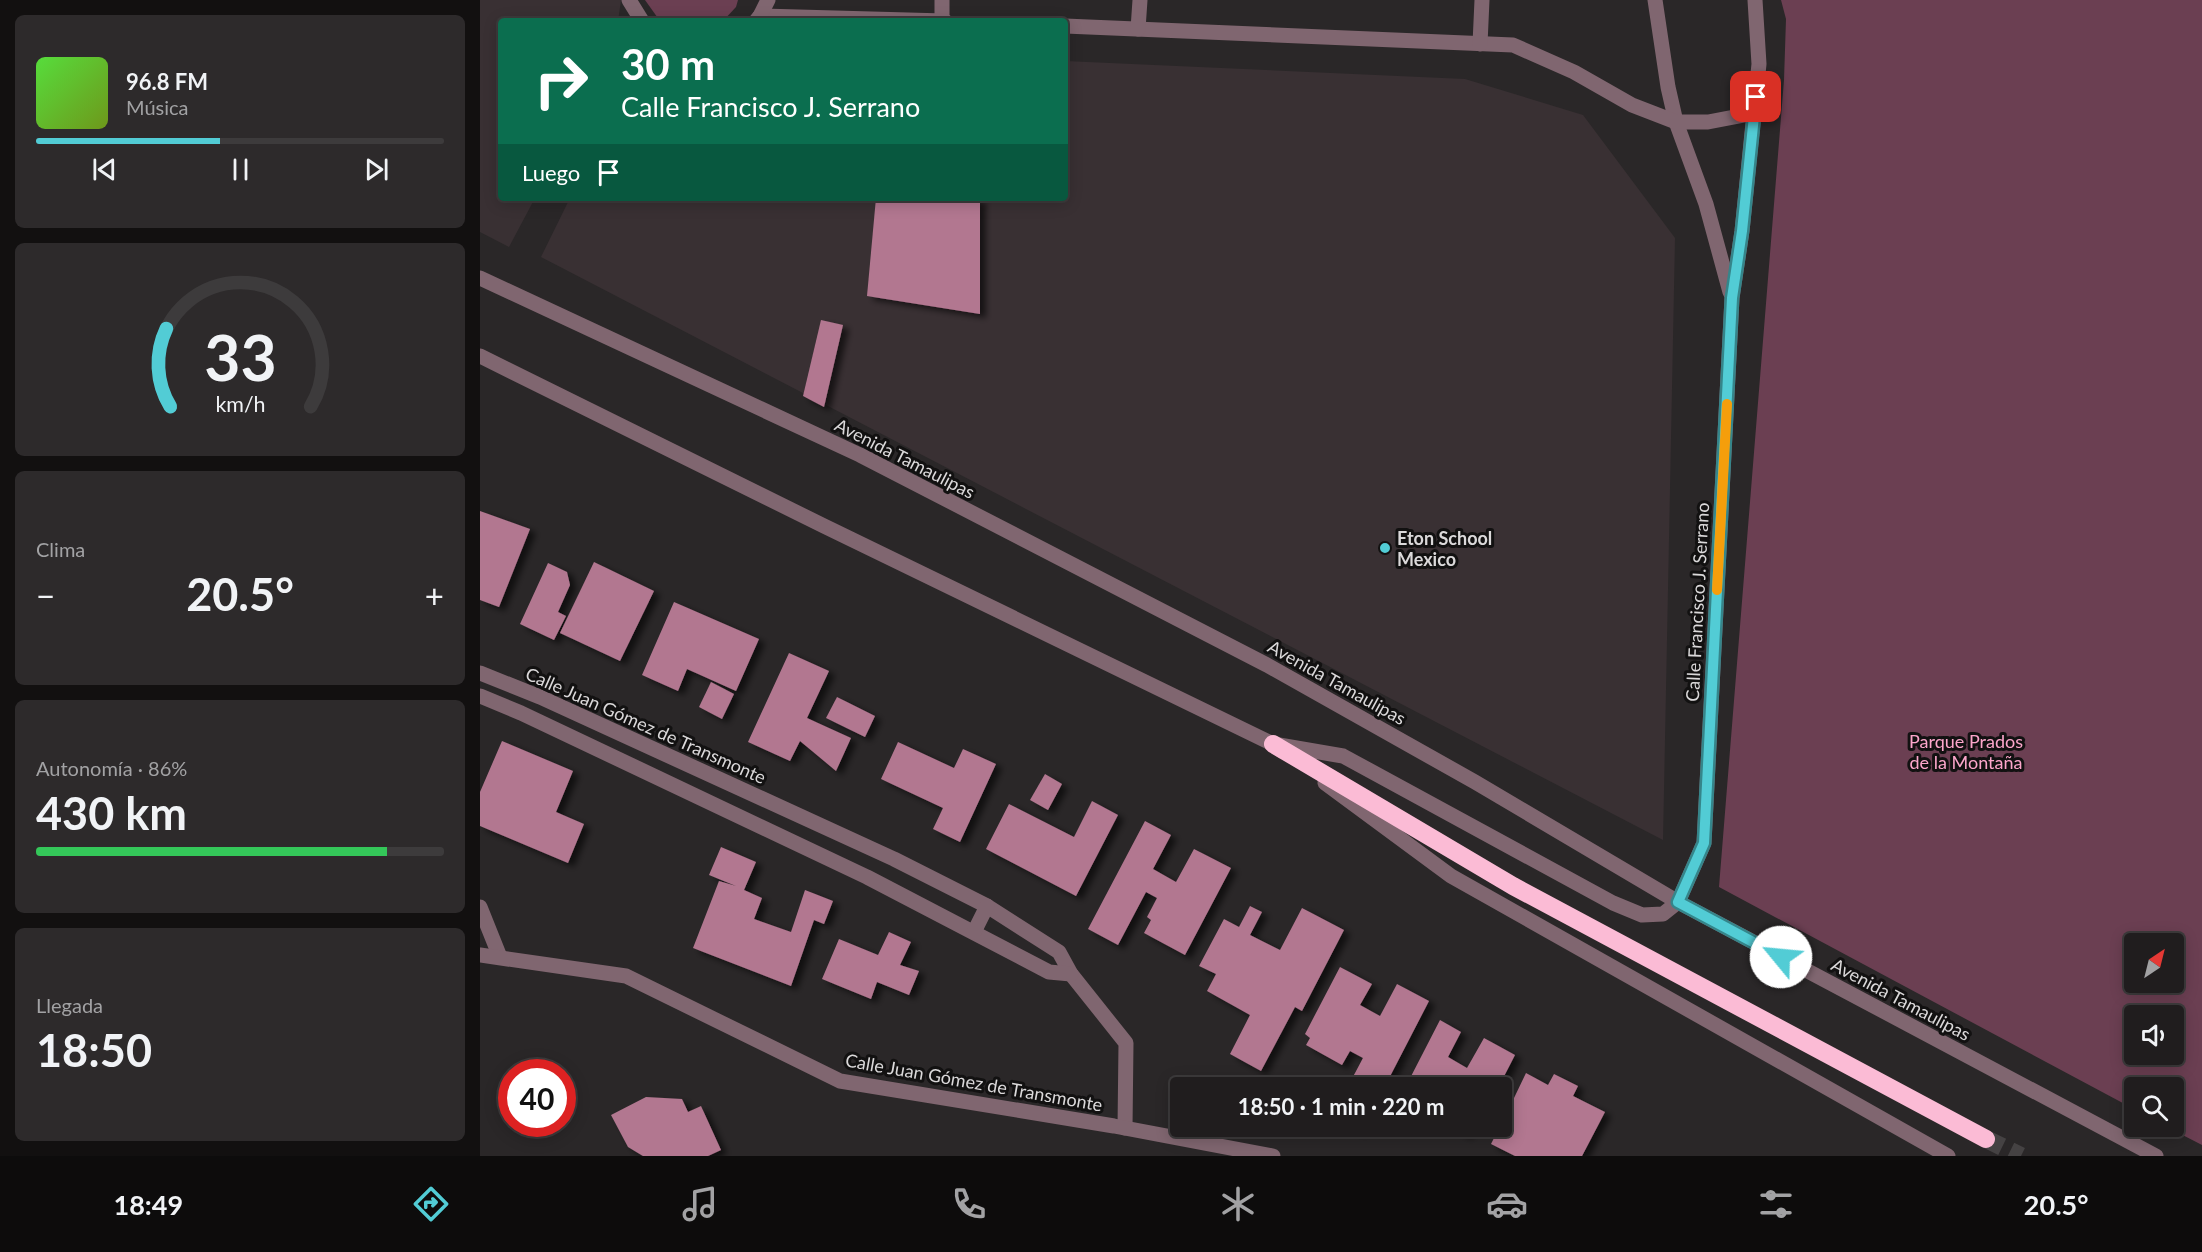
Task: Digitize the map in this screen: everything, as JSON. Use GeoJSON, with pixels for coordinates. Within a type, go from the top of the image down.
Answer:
{"type":"FeatureCollection","features":[{"type":"Feature","properties":{"kind":"highway"},"geometry":{"type":"LineString","coordinates":[[1273,744],[1513,886],[1986,1139]]}},
{"type":"Feature","properties":{"kind":"street"},"geometry":{"type":"LineString","coordinates":[[629,0],[640,18]]}},
{"type":"Feature","properties":{"kind":"street"},"geometry":{"type":"LineString","coordinates":[[759,18],[768,0]]}},
{"type":"Feature","properties":{"kind":"street"},"geometry":{"type":"LineString","coordinates":[[942,0],[944,18]]}},
{"type":"Feature","properties":{"kind":"street"},"geometry":{"type":"LineString","coordinates":[[1138,29],[1140,0]]}},
{"type":"Feature","properties":{"kind":"street"},"geometry":{"type":"LineString","coordinates":[[1480,44],[1482,0]]}},
{"type":"Feature","properties":{"kind":"street","name":"Calle Francisco J. Serrano"},"geometry":{"type":"LineString","coordinates":[[1655,0],[1668,87],[1676,122],[1706,204],[1732,298]]}},
{"type":"Feature","properties":{"kind":"street","name":"Calle Francisco J. Serrano"},"geometry":{"type":"LineString","coordinates":[[1678,902],[1704,843],[1732,298],[1742,231],[1759,64],[1755,0]]}},
{"type":"Feature","properties":{"kind":"street"},"geometry":{"type":"LineString","coordinates":[[1068,26],[1513,45],[1574,72],[1632,105],[1676,122],[1708,122],[1755,113]]}},
{"type":"Feature","properties":{"kind":"street","name":"Avenida Tamaulipas"},"geometry":{"type":"LineString","coordinates":[[480,278],[860,455],[1267,664],[1475,782],[1678,902],[2156,1156]]}},
{"type":"Feature","properties":{"kind":"street"},"geometry":{"type":"LineString","coordinates":[[480,356],[1273,744],[1451,876],[1948,1156]]}},
{"type":"Feature","properties":{"kind":"street","name":"Calle Juan Gómez de Transmonte"},"geometry":{"type":"LineString","coordinates":[[480,673],[540,697],[894,860],[987,906],[1059,952],[1071,974],[1126,1043],[1125,1128]]}},
{"type":"Feature","properties":{"kind":"street"},"geometry":{"type":"LineString","coordinates":[[480,696],[521,712],[867,877],[1049,972],[1071,974]]}},
{"type":"Feature","properties":{"kind":"street"},"geometry":{"type":"LineString","coordinates":[[1273,744],[1342,756],[1613,903],[1642,915],[1663,914],[1678,902]]}},
{"type":"Feature","properties":{"kind":"street"},"geometry":{"type":"LineString","coordinates":[[974,933],[987,906]]}},
{"type":"Feature","properties":{"kind":"street"},"geometry":{"type":"LineString","coordinates":[[480,907],[500,957]]}},
{"type":"Feature","properties":{"kind":"street","name":"Calle Juan Gómez de Transmonte"},"geometry":{"type":"LineString","coordinates":[[480,955],[626,976],[840,1081],[1125,1128],[1273,1156]]}},
{"type":"Feature","properties":{"kind":"shaded area"},"geometry":{"type":"Polygon","coordinates":[[[480,0],[621,0],[618,18],[498,18],[498,201],[533,201],[509,247],[480,232],[480,0]]]}},
{"type":"Feature","properties":{"kind":"shaded area","name":"Eton School Mexico"},"geometry":{"type":"Polygon","coordinates":[[[1068,61],[1465,79],[1583,115],[1675,238],[1663,840],[541,257],[569,201],[1068,201],[1068,61]]]}},
{"type":"Feature","properties":{"kind":"green space"},"geometry":{"type":"Polygon","coordinates":[[[645,0],[738,0],[736,7],[726,18],[658,18],[645,0]]]}},
{"type":"Feature","properties":{"kind":"green space","name":"Parque Prados de la Montaña"},"geometry":{"type":"Polygon","coordinates":[[[1781,0],[2202,0],[2202,1145],[2184,1136],[2184,1077],[2124,1077],[2124,1104],[1719,887],[1784,80],[1786,19],[1781,0]]]}},
{"type":"Feature","properties":{"kind":"building"},"geometry":{"type":"Polygon","coordinates":[[[876,201],[980,201],[980,314],[867,296],[876,201]]]}},
{"type":"Feature","properties":{"kind":"building"},"geometry":{"type":"Polygon","coordinates":[[[821,320],[843,325],[824,407],[803,396],[821,320]]]}},
{"type":"Feature","properties":{"kind":"building"},"geometry":{"type":"Polygon","coordinates":[[[480,511],[530,529],[499,607],[480,600],[480,511]]]}},
{"type":"Feature","properties":{"kind":"building"},"geometry":{"type":"Polygon","coordinates":[[[594,562],[654,591],[620,661],[560,633],[594,562]]]}},
{"type":"Feature","properties":{"kind":"building"},"geometry":{"type":"Polygon","coordinates":[[[548,563],[567,572],[570,585],[558,612],[566,616],[554,640],[520,624],[548,563]]]}},
{"type":"Feature","properties":{"kind":"building"},"geometry":{"type":"Polygon","coordinates":[[[674,602],[759,639],[736,691],[687,669],[678,691],[642,675],[674,602]]]}},
{"type":"Feature","properties":{"kind":"building"},"geometry":{"type":"Polygon","coordinates":[[[789,653],[829,671],[807,718],[851,738],[836,771],[800,741],[790,761],[748,742],[789,653]]]}},
{"type":"Feature","properties":{"kind":"building"},"geometry":{"type":"Polygon","coordinates":[[[711,682],[734,694],[722,719],[699,707],[711,682]]]}},
{"type":"Feature","properties":{"kind":"building"},"geometry":{"type":"Polygon","coordinates":[[[837,697],[875,716],[865,737],[826,718],[837,697]]]}},
{"type":"Feature","properties":{"kind":"building"},"geometry":{"type":"Polygon","coordinates":[[[502,741],[573,771],[556,812],[584,824],[568,863],[480,826],[480,792],[502,741]]]}},
{"type":"Feature","properties":{"kind":"building"},"geometry":{"type":"Polygon","coordinates":[[[898,742],[954,768],[963,749],[996,764],[960,842],[933,829],[943,808],[881,779],[898,742]]]}},
{"type":"Feature","properties":{"kind":"building"},"geometry":{"type":"Polygon","coordinates":[[[1045,774],[1062,784],[1048,810],[1030,800],[1045,774]]]}},
{"type":"Feature","properties":{"kind":"building"},"geometry":{"type":"Polygon","coordinates":[[[1092,801],[1118,815],[1076,896],[986,849],[1009,804],[1074,837],[1092,801]]]}},
{"type":"Feature","properties":{"kind":"building"},"geometry":{"type":"Polygon","coordinates":[[[1145,821],[1171,835],[1153,869],[1176,882],[1194,849],[1231,868],[1185,955],[1144,933],[1151,920],[1147,917],[1157,898],[1146,892],[1118,945],[1088,929],[1145,821]]]}},
{"type":"Feature","properties":{"kind":"building"},"geometry":{"type":"Polygon","coordinates":[[[721,847],[756,862],[744,890],[762,898],[754,919],[791,932],[805,890],[833,901],[824,924],[814,920],[791,986],[693,948],[719,881],[736,886],[709,875],[721,847]]]}},
{"type":"Feature","properties":{"kind":"building"},"geometry":{"type":"Polygon","coordinates":[[[1250,906],[1262,912],[1250,935],[1280,950],[1302,908],[1344,930],[1302,1011],[1295,1007],[1261,1071],[1230,1054],[1250,1015],[1207,991],[1216,974],[1199,966],[1224,919],[1239,927],[1250,906]]]}},
{"type":"Feature","properties":{"kind":"building"},"geometry":{"type":"Polygon","coordinates":[[[889,932],[911,942],[900,965],[919,971],[909,995],[877,982],[871,999],[822,979],[839,939],[878,955],[889,932]]]}},
{"type":"Feature","properties":{"kind":"building"},"geometry":{"type":"Polygon","coordinates":[[[1340,967],[1372,984],[1360,1005],[1380,1016],[1397,984],[1429,1001],[1390,1077],[1353,1077],[1363,1058],[1350,1051],[1342,1065],[1306,1045],[1310,1038],[1305,1034],[1340,967]]]}},
{"type":"Feature","properties":{"kind":"building"},"geometry":{"type":"Polygon","coordinates":[[[1440,1020],[1461,1032],[1448,1057],[1467,1068],[1484,1038],[1515,1055],[1504,1077],[1411,1077],[1440,1020]]]}},
{"type":"Feature","properties":{"kind":"building"},"geometry":{"type":"Polygon","coordinates":[[[1526,1073],[1548,1085],[1554,1074],[1578,1086],[1573,1096],[1605,1112],[1582,1156],[1515,1156],[1491,1144],[1494,1137],[1512,1137],[1512,1102],[1526,1073]]]}},
{"type":"Feature","properties":{"kind":"building"},"geometry":{"type":"Polygon","coordinates":[[[646,1097],[682,1099],[688,1112],[701,1106],[721,1150],[708,1156],[643,1156],[628,1147],[611,1115],[646,1097]]]}},
{"type":"Feature","properties":{"kind":"tunnel"},"geometry":{"type":"LineString","coordinates":[[1986,1139],[2021,1156]]}},
{"type":"Feature","properties":{"kind":"slow traffic"},"geometry":{"type":"LineString","coordinates":[[1717,590],[1727,404]]}},
{"type":"Feature","properties":{"kind":"place","name":"Eton School Mexico"},"geometry":{"type":"Point","coordinates":[1385,548]}},
{"type":"Feature","properties":{"kind":"route"},"geometry":{"type":"LineString","coordinates":[[1756,97],[1742,231],[1732,298],[1704,843],[1678,902],[1781,957]]}}]}
